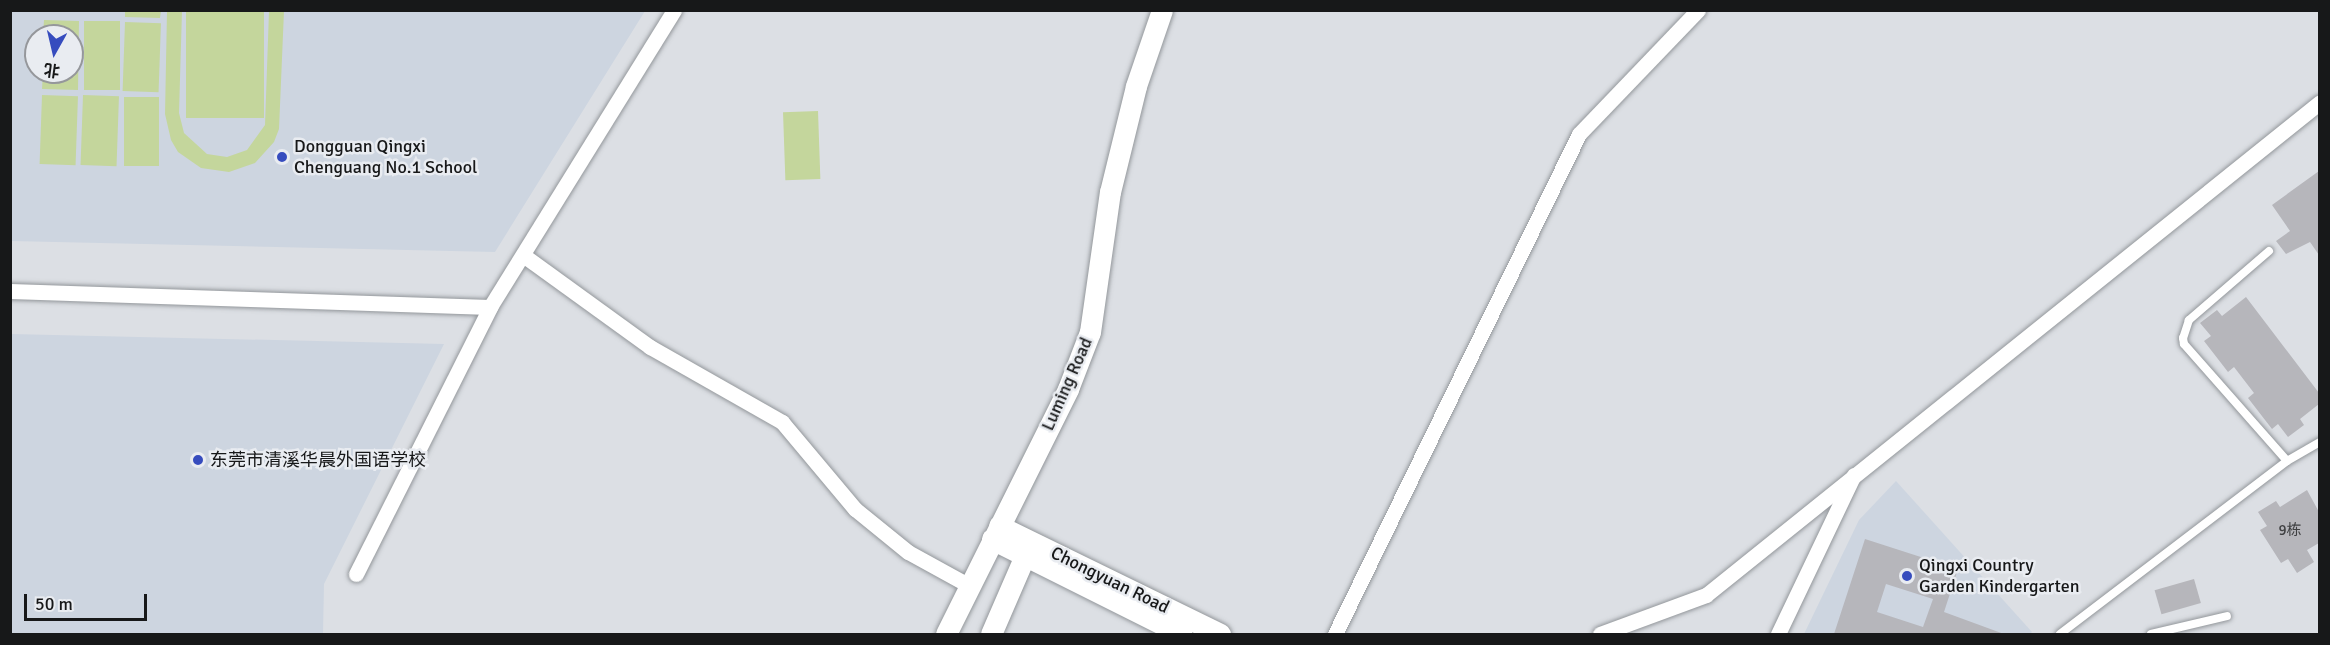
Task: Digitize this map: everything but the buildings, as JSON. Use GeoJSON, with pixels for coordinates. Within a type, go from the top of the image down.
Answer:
{"type":"FeatureCollection","features":[{"type":"Feature","properties":{"kind":"street"},"geometry":{"type":"LineString","coordinates":[[356,574],[490,308],[674,10]]}},
{"type":"Feature","properties":{"kind":"street","name":"Luming Road"},"geometry":{"type":"LineString","coordinates":[[946,634],[968,585],[1068,389],[1090,333],[1110,192],[1136,86],[1162,10]]}},
{"type":"Feature","properties":{"kind":"street"},"geometry":{"type":"LineString","coordinates":[[1335,634],[1579,134],[1698,10]]}},
{"type":"Feature","properties":{"kind":"street"},"geometry":{"type":"LineString","coordinates":[[1600,634],[1706,595],[1856,471],[2319,102]]}},
{"type":"Feature","properties":{"kind":"street"},"geometry":{"type":"LineString","coordinates":[[523,255],[650,347],[782,422],[855,509],[908,552],[968,585]]}},
{"type":"Feature","properties":{"kind":"street"},"geometry":{"type":"LineString","coordinates":[[10,291],[490,308]]}},
{"type":"Feature","properties":{"kind":"street"},"geometry":{"type":"LineString","coordinates":[[1778,634],[1856,471]]}},
{"type":"Feature","properties":{"kind":"street","name":"Chongyuan Road"},"geometry":{"type":"LineString","coordinates":[[996,533],[1182,634]]}},
{"type":"Feature","properties":{"kind":"street"},"geometry":{"type":"LineString","coordinates":[[991,634],[1028,549]]}},
{"type":"Feature","properties":{"kind":"street","name":"Chongyuan Road"},"geometry":{"type":"LineString","coordinates":[[1028,549],[1220,634]]}},
{"type":"Feature","properties":{"kind":"lane"},"geometry":{"type":"LineString","coordinates":[[2269,251],[2189,320],[2183,338],[2184,344],[2287,461]]}},
{"type":"Feature","properties":{"kind":"lane"},"geometry":{"type":"LineString","coordinates":[[2060,634],[2287,461],[2319,442]]}},
{"type":"Feature","properties":{"kind":"lane"},"geometry":{"type":"LineString","coordinates":[[2151,634],[2227,616]]}},
{"type":"Feature","properties":{"kind":"shaded area","name":"Dongguan Qingxi Chenguang No.1 School"},"geometry":{"type":"Polygon","coordinates":[[[11,11],[645,11],[495,252],[11,241],[11,11]]]}},
{"type":"Feature","properties":{"kind":"shaded area","name":"东莞市清溪华晨外国语学校"},"geometry":{"type":"Polygon","coordinates":[[[11,334],[444,344],[324,584],[323,634],[11,634],[11,334]]]}},
{"type":"Feature","properties":{"kind":"shaded area","name":"Qingxi Country Garden Kindergarten"},"geometry":{"type":"Polygon","coordinates":[[[1896,481],[2032,632],[2030,634],[1804,634],[1859,520],[1896,481]]]}},
{"type":"Feature","properties":{"kind":"green space"},"geometry":{"type":"Polygon","coordinates":[[[125,11],[161,11],[160,18],[125,17],[125,11]]]}},
{"type":"Feature","properties":{"kind":"green space"},"geometry":{"type":"Polygon","coordinates":[[[167,11],[182,11],[179,113],[184,133],[207,154],[227,157],[247,150],[265,125],[269,11],[284,11],[279,129],[274,142],[255,163],[229,172],[201,168],[178,152],[171,140],[165,114],[167,11]]]}},
{"type":"Feature","properties":{"kind":"green space"},"geometry":{"type":"Polygon","coordinates":[[[186,11],[264,11],[264,118],[186,118],[186,11]]]}},
{"type":"Feature","properties":{"kind":"green space"},"geometry":{"type":"Polygon","coordinates":[[[44,20],[79,21],[79,24],[44,24],[44,20]]]}},
{"type":"Feature","properties":{"kind":"green space"},"geometry":{"type":"Polygon","coordinates":[[[84,21],[120,21],[120,90],[84,90],[84,21]]]}},
{"type":"Feature","properties":{"kind":"green space"},"geometry":{"type":"Polygon","coordinates":[[[125,22],[161,23],[159,92],[123,91],[125,22]]]}},
{"type":"Feature","properties":{"kind":"green space"},"geometry":{"type":"Polygon","coordinates":[[[42,84],[78,84],[78,90],[42,89],[42,84]]]}},
{"type":"Feature","properties":{"kind":"green space"},"geometry":{"type":"Polygon","coordinates":[[[42,95],[78,96],[76,165],[40,164],[42,95]]]}},
{"type":"Feature","properties":{"kind":"green space"},"geometry":{"type":"Polygon","coordinates":[[[83,95],[119,96],[117,166],[81,165],[83,95]]]}},
{"type":"Feature","properties":{"kind":"green space"},"geometry":{"type":"Polygon","coordinates":[[[124,97],[159,97],[159,166],[124,166],[124,97]]]}},
{"type":"Feature","properties":{"kind":"green space"},"geometry":{"type":"Polygon","coordinates":[[[818,111],[820,179],[785,180],[783,112],[818,111]]]}},
{"type":"Feature","properties":{"kind":"place","name":"Dongguan Qingxi Chenguang No.1 School"},"geometry":{"type":"Point","coordinates":[282,157]}},
{"type":"Feature","properties":{"kind":"place","name":"东莞市清溪华晨外国语学校"},"geometry":{"type":"Point","coordinates":[198,460]}},
{"type":"Feature","properties":{"kind":"place","name":"Qingxi Country Garden Kindergarten"},"geometry":{"type":"Point","coordinates":[1907,576]}}]}
